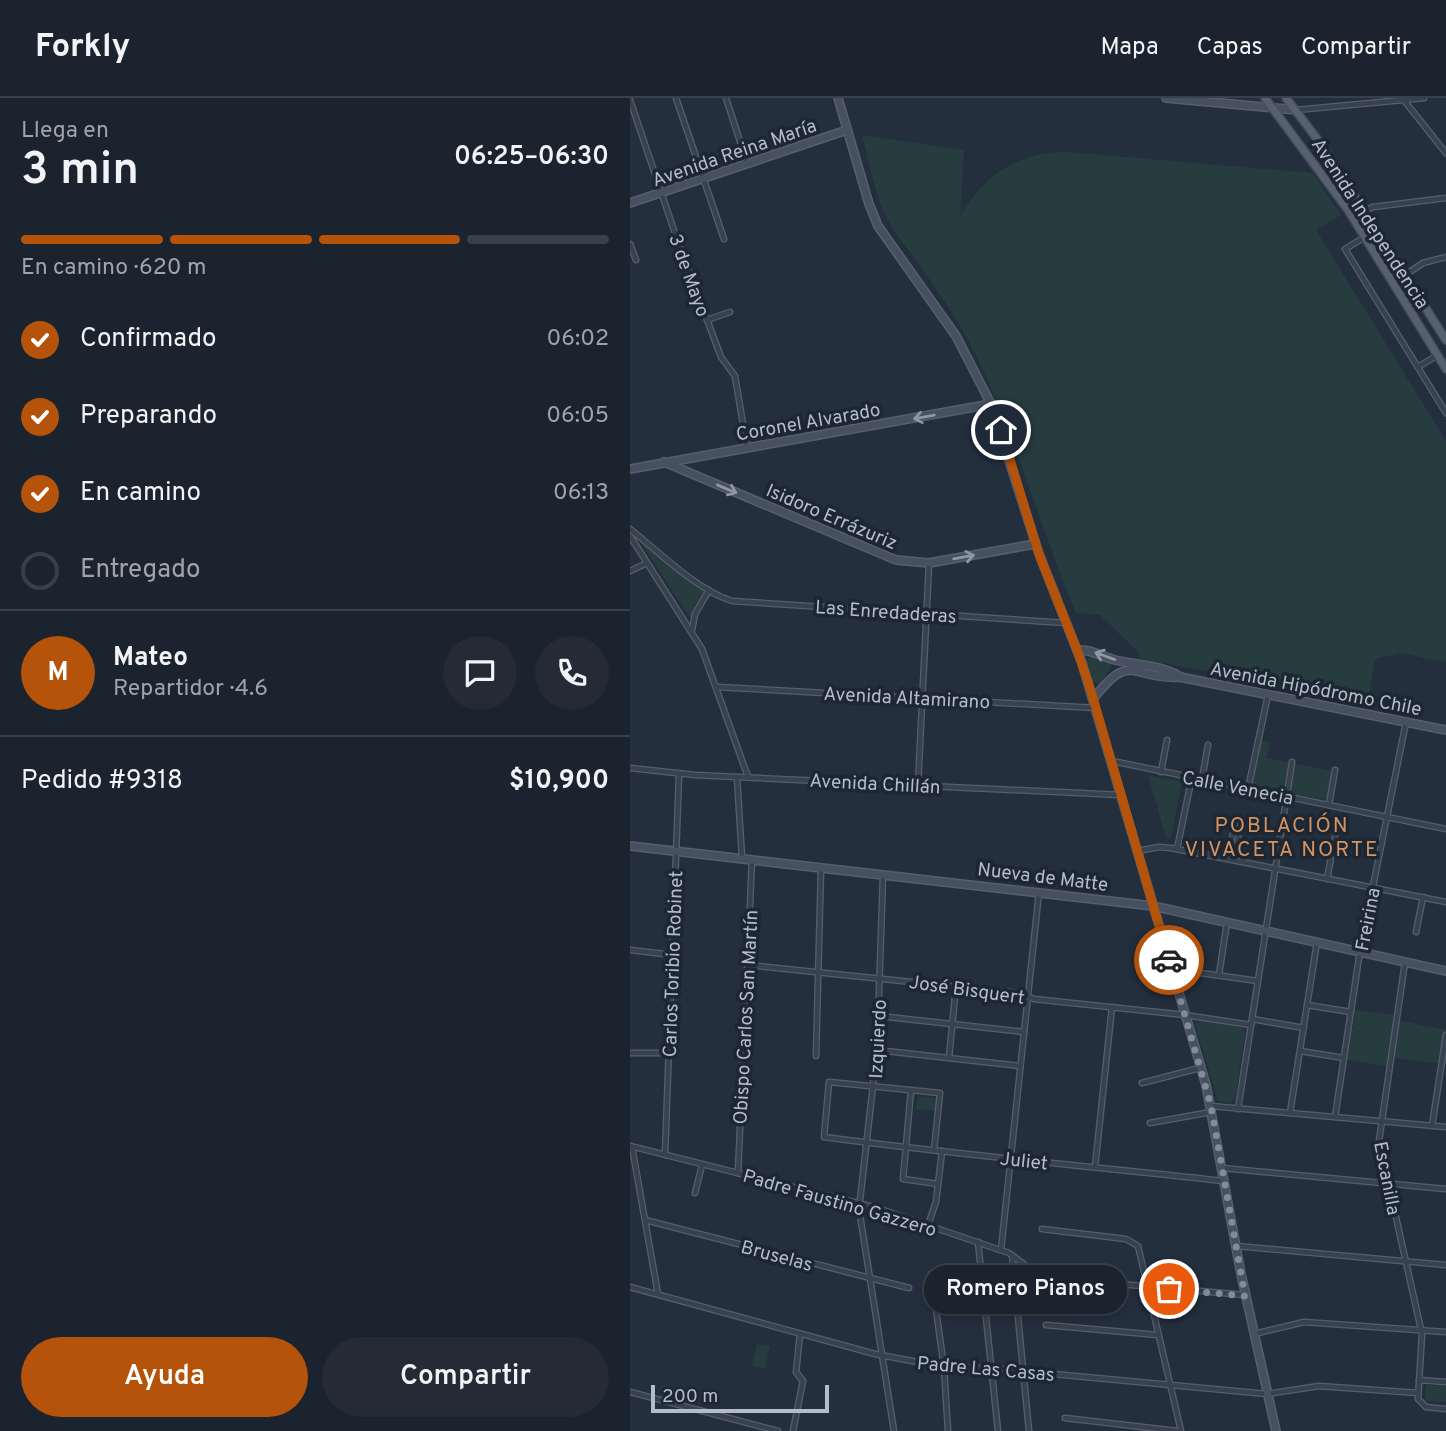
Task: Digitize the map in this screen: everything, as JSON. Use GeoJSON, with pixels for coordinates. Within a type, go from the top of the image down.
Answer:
{"type":"FeatureCollection","features":[{"type":"Feature","properties":{"kind":"main road","name":"Avenida Independencia"},"geometry":{"type":"LineString","coordinates":[[1265,98],[1339,197],[1446,369]]}},
{"type":"Feature","properties":{"kind":"main road","name":"Avenida Independencia"},"geometry":{"type":"LineString","coordinates":[[1286,98],[1321,144],[1446,340]]}},
{"type":"Feature","properties":{"kind":"street"},"geometry":{"type":"LineString","coordinates":[[676,98],[724,239]]}},
{"type":"Feature","properties":{"kind":"street"},"geometry":{"type":"LineString","coordinates":[[726,98],[747,164]]}},
{"type":"Feature","properties":{"kind":"street"},"geometry":{"type":"LineString","coordinates":[[838,98],[869,204],[880,231],[956,336],[991,404],[1035,544],[1077,650],[1112,761],[1212,1109],[1245,1296],[1276,1431]]}},
{"type":"Feature","properties":{"kind":"street"},"geometry":{"type":"LineString","coordinates":[[1167,98],[1296,110],[1424,98]]}},
{"type":"Feature","properties":{"kind":"street"},"geometry":{"type":"LineString","coordinates":[[1403,99],[1446,153]]}},
{"type":"Feature","properties":{"kind":"street","name":"3 de Mayo"},"geometry":{"type":"LineString","coordinates":[[630,100],[721,358],[735,376],[747,448]]}},
{"type":"Feature","properties":{"kind":"street","name":"Avenida Reina María"},"geometry":{"type":"LineString","coordinates":[[630,203],[847,130]]}},
{"type":"Feature","properties":{"kind":"street"},"geometry":{"type":"LineString","coordinates":[[1363,211],[1373,207],[1446,198]]}},
{"type":"Feature","properties":{"kind":"street"},"geometry":{"type":"LineString","coordinates":[[1365,237],[1345,249],[1446,413]]}},
{"type":"Feature","properties":{"kind":"street"},"geometry":{"type":"LineString","coordinates":[[630,244],[636,260]]}},
{"type":"Feature","properties":{"kind":"street"},"geometry":{"type":"LineString","coordinates":[[1393,283],[1430,260],[1446,257]]}},
{"type":"Feature","properties":{"kind":"street"},"geometry":{"type":"LineString","coordinates":[[707,320],[730,312]]}},
{"type":"Feature","properties":{"kind":"street"},"geometry":{"type":"LineString","coordinates":[[1418,367],[1438,355]]}},
{"type":"Feature","properties":{"kind":"street","name":"Coronel Alvarado"},"geometry":{"type":"LineString","coordinates":[[630,469],[991,404]]}},
{"type":"Feature","properties":{"kind":"street"},"geometry":{"type":"LineString","coordinates":[[687,458],[684,466],[688,472]]}},
{"type":"Feature","properties":{"kind":"street","name":"Isidoro Errázuriz"},"geometry":{"type":"LineString","coordinates":[[664,462],[883,556],[911,563],[929,563],[1035,544]]}},
{"type":"Feature","properties":{"kind":"street","name":"Las Enredaderas"},"geometry":{"type":"LineString","coordinates":[[630,529],[709,590],[735,601],[1066,623]]}},
{"type":"Feature","properties":{"kind":"street"},"geometry":{"type":"LineString","coordinates":[[630,536],[692,631],[717,687],[748,777]]}},
{"type":"Feature","properties":{"kind":"street"},"geometry":{"type":"LineString","coordinates":[[630,570],[647,563]]}},
{"type":"Feature","properties":{"kind":"street"},"geometry":{"type":"LineString","coordinates":[[918,785],[929,563]]}},
{"type":"Feature","properties":{"kind":"street"},"geometry":{"type":"LineString","coordinates":[[692,631],[695,614],[709,590]]}},
{"type":"Feature","properties":{"kind":"street","name":"Avenida Hipódromo Chile"},"geometry":{"type":"LineString","coordinates":[[1077,650],[1089,650],[1116,660],[1169,671],[1180,677]]}},
{"type":"Feature","properties":{"kind":"street","name":"Avenida Hipódromo Chile"},"geometry":{"type":"LineString","coordinates":[[1093,699],[1111,677],[1125,670],[1180,677],[1446,730]]}},
{"type":"Feature","properties":{"kind":"street","name":"Avenida Altamirano"},"geometry":{"type":"LineString","coordinates":[[717,687],[1096,708]]}},
{"type":"Feature","properties":{"kind":"street"},"geometry":{"type":"LineString","coordinates":[[1248,789],[1268,695]]}},
{"type":"Feature","properties":{"kind":"street","name":"Freirina"},"geometry":{"type":"LineString","coordinates":[[1335,1117],[1360,951],[1406,722]]}},
{"type":"Feature","properties":{"kind":"street"},"geometry":{"type":"LineString","coordinates":[[1161,772],[1167,740]]}},
{"type":"Feature","properties":{"kind":"street"},"geometry":{"type":"LineString","coordinates":[[1202,779],[1208,745]]}},
{"type":"Feature","properties":{"kind":"street","name":"Calle Venecia"},"geometry":{"type":"LineString","coordinates":[[1112,761],[1445,829]]}},
{"type":"Feature","properties":{"kind":"street"},"geometry":{"type":"LineString","coordinates":[[1238,1109],[1292,762]]}},
{"type":"Feature","properties":{"kind":"street","name":"Avenida Chillán"},"geometry":{"type":"LineString","coordinates":[[630,768],[679,774],[1121,796]]}},
{"type":"Feature","properties":{"kind":"street"},"geometry":{"type":"LineString","coordinates":[[1329,805],[1335,771]]}},
{"type":"Feature","properties":{"kind":"street","name":"Carlos Toribio Robinet"},"geometry":{"type":"LineString","coordinates":[[665,1155],[679,774]]}},
{"type":"Feature","properties":{"kind":"street"},"geometry":{"type":"LineString","coordinates":[[737,776],[742,859]]}},
{"type":"Feature","properties":{"kind":"street"},"geometry":{"type":"LineString","coordinates":[[1177,849],[1192,777]]}},
{"type":"Feature","properties":{"kind":"street"},"geometry":{"type":"LineString","coordinates":[[1445,829],[1446,822]]}},
{"type":"Feature","properties":{"kind":"street"},"geometry":{"type":"LineString","coordinates":[[1327,879],[1335,837]]}},
{"type":"Feature","properties":{"kind":"street"},"geometry":{"type":"LineString","coordinates":[[1231,860],[1235,838]]}},
{"type":"Feature","properties":{"kind":"street","name":"Nueva de Matte"},"geometry":{"type":"LineString","coordinates":[[630,846],[1153,905],[1446,971]]}},
{"type":"Feature","properties":{"kind":"street"},"geometry":{"type":"LineString","coordinates":[[1137,850],[1159,846],[1177,849],[1446,902]]}},
{"type":"Feature","properties":{"kind":"street","name":"Obispo Carlos San Martín"},"geometry":{"type":"LineString","coordinates":[[738,1173],[752,860]]}},
{"type":"Feature","properties":{"kind":"street"},"geometry":{"type":"LineString","coordinates":[[816,1056],[821,867]]}},
{"type":"Feature","properties":{"kind":"street","name":"Izquierdo"},"geometry":{"type":"LineString","coordinates":[[884,874],[877,1050],[859,1203],[894,1431]]}},
{"type":"Feature","properties":{"kind":"street"},"geometry":{"type":"LineString","coordinates":[[1001,1250],[1039,891]]}},
{"type":"Feature","properties":{"kind":"street"},"geometry":{"type":"LineString","coordinates":[[1416,932],[1423,897]]}},
{"type":"Feature","properties":{"kind":"street"},"geometry":{"type":"LineString","coordinates":[[1219,975],[1227,922]]}},
{"type":"Feature","properties":{"kind":"street"},"geometry":{"type":"LineString","coordinates":[[1290,1113],[1317,942]]}},
{"type":"Feature","properties":{"kind":"street"},"geometry":{"type":"LineString","coordinates":[[630,950],[673,955]]}},
{"type":"Feature","properties":{"kind":"street","name":"Escanilla"},"geometry":{"type":"LineString","coordinates":[[1405,962],[1379,1147],[1422,1330],[1418,1393]]}},
{"type":"Feature","properties":{"kind":"street","name":"José Bisquert"},"geometry":{"type":"LineString","coordinates":[[748,965],[1019,993],[1034,999],[1304,1028]]}},
{"type":"Feature","properties":{"kind":"street"},"geometry":{"type":"LineString","coordinates":[[1172,968],[1258,981]]}},
{"type":"Feature","properties":{"kind":"street"},"geometry":{"type":"LineString","coordinates":[[949,1058],[956,986]]}},
{"type":"Feature","properties":{"kind":"street"},"geometry":{"type":"LineString","coordinates":[[1307,1005],[1351,1012]]}},
{"type":"Feature","properties":{"kind":"street"},"geometry":{"type":"LineString","coordinates":[[1095,1167],[1112,1007]]}},
{"type":"Feature","properties":{"kind":"street"},"geometry":{"type":"LineString","coordinates":[[879,1017],[1024,1032]]}},
{"type":"Feature","properties":{"kind":"street"},"geometry":{"type":"LineString","coordinates":[[1432,1126],[1446,1035]]}},
{"type":"Feature","properties":{"kind":"street"},"geometry":{"type":"LineString","coordinates":[[877,1050],[1020,1066]]}},
{"type":"Feature","properties":{"kind":"street"},"geometry":{"type":"LineString","coordinates":[[1300,1051],[1344,1058]]}},
{"type":"Feature","properties":{"kind":"street"},"geometry":{"type":"LineString","coordinates":[[630,1053],[669,1053]]}},
{"type":"Feature","properties":{"kind":"street"},"geometry":{"type":"LineString","coordinates":[[1142,1083],[1201,1068]]}},
{"type":"Feature","properties":{"kind":"street","name":"Juliet"},"geometry":{"type":"LineString","coordinates":[[874,1086],[829,1082],[824,1137],[1224,1181]]}},
{"type":"Feature","properties":{"kind":"street"},"geometry":{"type":"LineString","coordinates":[[874,1086],[940,1093],[934,1150]]}},
{"type":"Feature","properties":{"kind":"street"},"geometry":{"type":"LineString","coordinates":[[912,1090],[903,1179],[938,1184]]}},
{"type":"Feature","properties":{"kind":"street"},"geometry":{"type":"LineString","coordinates":[[1150,1123],[1212,1109],[1238,1109],[1446,1127]]}},
{"type":"Feature","properties":{"kind":"street"},"geometry":{"type":"LineString","coordinates":[[631,1146],[658,1295]]}},
{"type":"Feature","properties":{"kind":"street","name":"Padre Faustino Gazzero"},"geometry":{"type":"LineString","coordinates":[[631,1146],[859,1203],[928,1225],[1012,1255],[1041,1277]]}},
{"type":"Feature","properties":{"kind":"street"},"geometry":{"type":"LineString","coordinates":[[928,1225],[936,1202],[942,1151]]}},
{"type":"Feature","properties":{"kind":"street"},"geometry":{"type":"LineString","coordinates":[[695,1193],[702,1165]]}},
{"type":"Feature","properties":{"kind":"street"},"geometry":{"type":"LineString","coordinates":[[1222,1168],[1446,1189]]}},
{"type":"Feature","properties":{"kind":"street","name":"Bruselas"},"geometry":{"type":"LineString","coordinates":[[645,1220],[909,1288]]}},
{"type":"Feature","properties":{"kind":"street"},"geometry":{"type":"LineString","coordinates":[[1042,1229],[1132,1241],[1138,1246],[1179,1431],[1065,1418]]}},
{"type":"Feature","properties":{"kind":"street"},"geometry":{"type":"LineString","coordinates":[[978,1242],[998,1431]]}},
{"type":"Feature","properties":{"kind":"street"},"geometry":{"type":"LineString","coordinates":[[1236,1246],[1446,1265]]}},
{"type":"Feature","properties":{"kind":"street"},"geometry":{"type":"LineString","coordinates":[[1012,1255],[1029,1431]]}},
{"type":"Feature","properties":{"kind":"street"},"geometry":{"type":"LineString","coordinates":[[932,1273],[944,1367],[948,1431]]}},
{"type":"Feature","properties":{"kind":"street"},"geometry":{"type":"LineString","coordinates":[[1014,1275],[1245,1296]]}},
{"type":"Feature","properties":{"kind":"street","name":"Padre Las Casas"},"geometry":{"type":"LineString","coordinates":[[630,1287],[881,1355],[944,1367],[990,1368],[1267,1394],[1319,1385],[1418,1393]]}},
{"type":"Feature","properties":{"kind":"street"},"geometry":{"type":"LineString","coordinates":[[1253,1334],[1304,1322],[1446,1332]]}},
{"type":"Feature","properties":{"kind":"street"},"geometry":{"type":"LineString","coordinates":[[1046,1325],[1158,1335]]}},
{"type":"Feature","properties":{"kind":"street"},"geometry":{"type":"LineString","coordinates":[[793,1431],[803,1381],[796,1373],[800,1334]]}},
{"type":"Feature","properties":{"kind":"street"},"geometry":{"type":"LineString","coordinates":[[1419,1380],[1446,1382]]}},
{"type":"Feature","properties":{"kind":"street"},"geometry":{"type":"LineString","coordinates":[[630,1392],[778,1431]]}},
{"type":"Feature","properties":{"kind":"street"},"geometry":{"type":"LineString","coordinates":[[1418,1393],[1418,1401],[1422,1405],[1446,1409]]}},
{"type":"Feature","properties":{"kind":"green space"},"geometry":{"type":"Polygon","coordinates":[[[862,135],[964,150],[960,217],[979,189],[991,178],[1018,161],[1050,153],[1067,152],[1313,173],[1341,215],[1316,230],[1446,441],[1446,662],[1400,653],[1375,659],[1368,704],[1359,703],[1336,695],[1141,659],[1137,651],[1100,615],[1076,613],[990,386],[956,318],[885,215],[862,135]]]}},
{"type":"Feature","properties":{"kind":"green space"},"geometry":{"type":"Polygon","coordinates":[[[638,538],[716,593],[703,604],[694,624],[638,538]]]}},
{"type":"Feature","properties":{"kind":"green space"},"geometry":{"type":"Polygon","coordinates":[[[1090,655],[1110,663],[1111,668],[1100,684],[1093,682],[1087,661],[1090,655]]]}},
{"type":"Feature","properties":{"kind":"green space"},"geometry":{"type":"Polygon","coordinates":[[[1260,740],[1270,742],[1267,758],[1332,771],[1328,800],[1253,787],[1251,785],[1260,740]]]}},
{"type":"Feature","properties":{"kind":"green space"},"geometry":{"type":"Polygon","coordinates":[[[1148,775],[1182,782],[1171,838],[1166,837],[1148,775]]]}},
{"type":"Feature","properties":{"kind":"green space"},"geometry":{"type":"Polygon","coordinates":[[[1356,1010],[1398,1016],[1398,1020],[1446,1030],[1446,1064],[1392,1058],[1391,1067],[1347,1060],[1356,1010]]]}},
{"type":"Feature","properties":{"kind":"green space"},"geometry":{"type":"Polygon","coordinates":[[[1199,1021],[1243,1028],[1245,1033],[1235,1099],[1231,1103],[1218,1101],[1195,1024],[1199,1021]]]}},
{"type":"Feature","properties":{"kind":"green space"},"geometry":{"type":"Polygon","coordinates":[[[918,1096],[938,1098],[936,1111],[916,1109],[918,1096]]]}},
{"type":"Feature","properties":{"kind":"green space"},"geometry":{"type":"Polygon","coordinates":[[[757,1344],[770,1346],[765,1369],[752,1366],[757,1344]]]}},
{"type":"Feature","properties":{"kind":"green space"},"geometry":{"type":"Polygon","coordinates":[[[1426,1385],[1446,1386],[1446,1402],[1425,1401],[1426,1385]]]}},
{"type":"Feature","properties":{"kind":"way so far"},"geometry":{"type":"LineString","coordinates":[[1169,960],[1211,1106],[1245,1296],[1169,1289]]}},
{"type":"Feature","properties":{"kind":"place","name":"Romero Pianos"},"geometry":{"type":"Point","coordinates":[1169,1289]}},
{"type":"Feature","properties":{"kind":"district","name":"POBLACIÓN VIVACETA NORTE"},"geometry":{"type":"Point","coordinates":[1282,837]}},
{"type":"Feature","properties":{"kind":"route"},"geometry":{"type":"LineString","coordinates":[[1001,430],[1039,554],[1091,691],[1169,960]]}}]}
